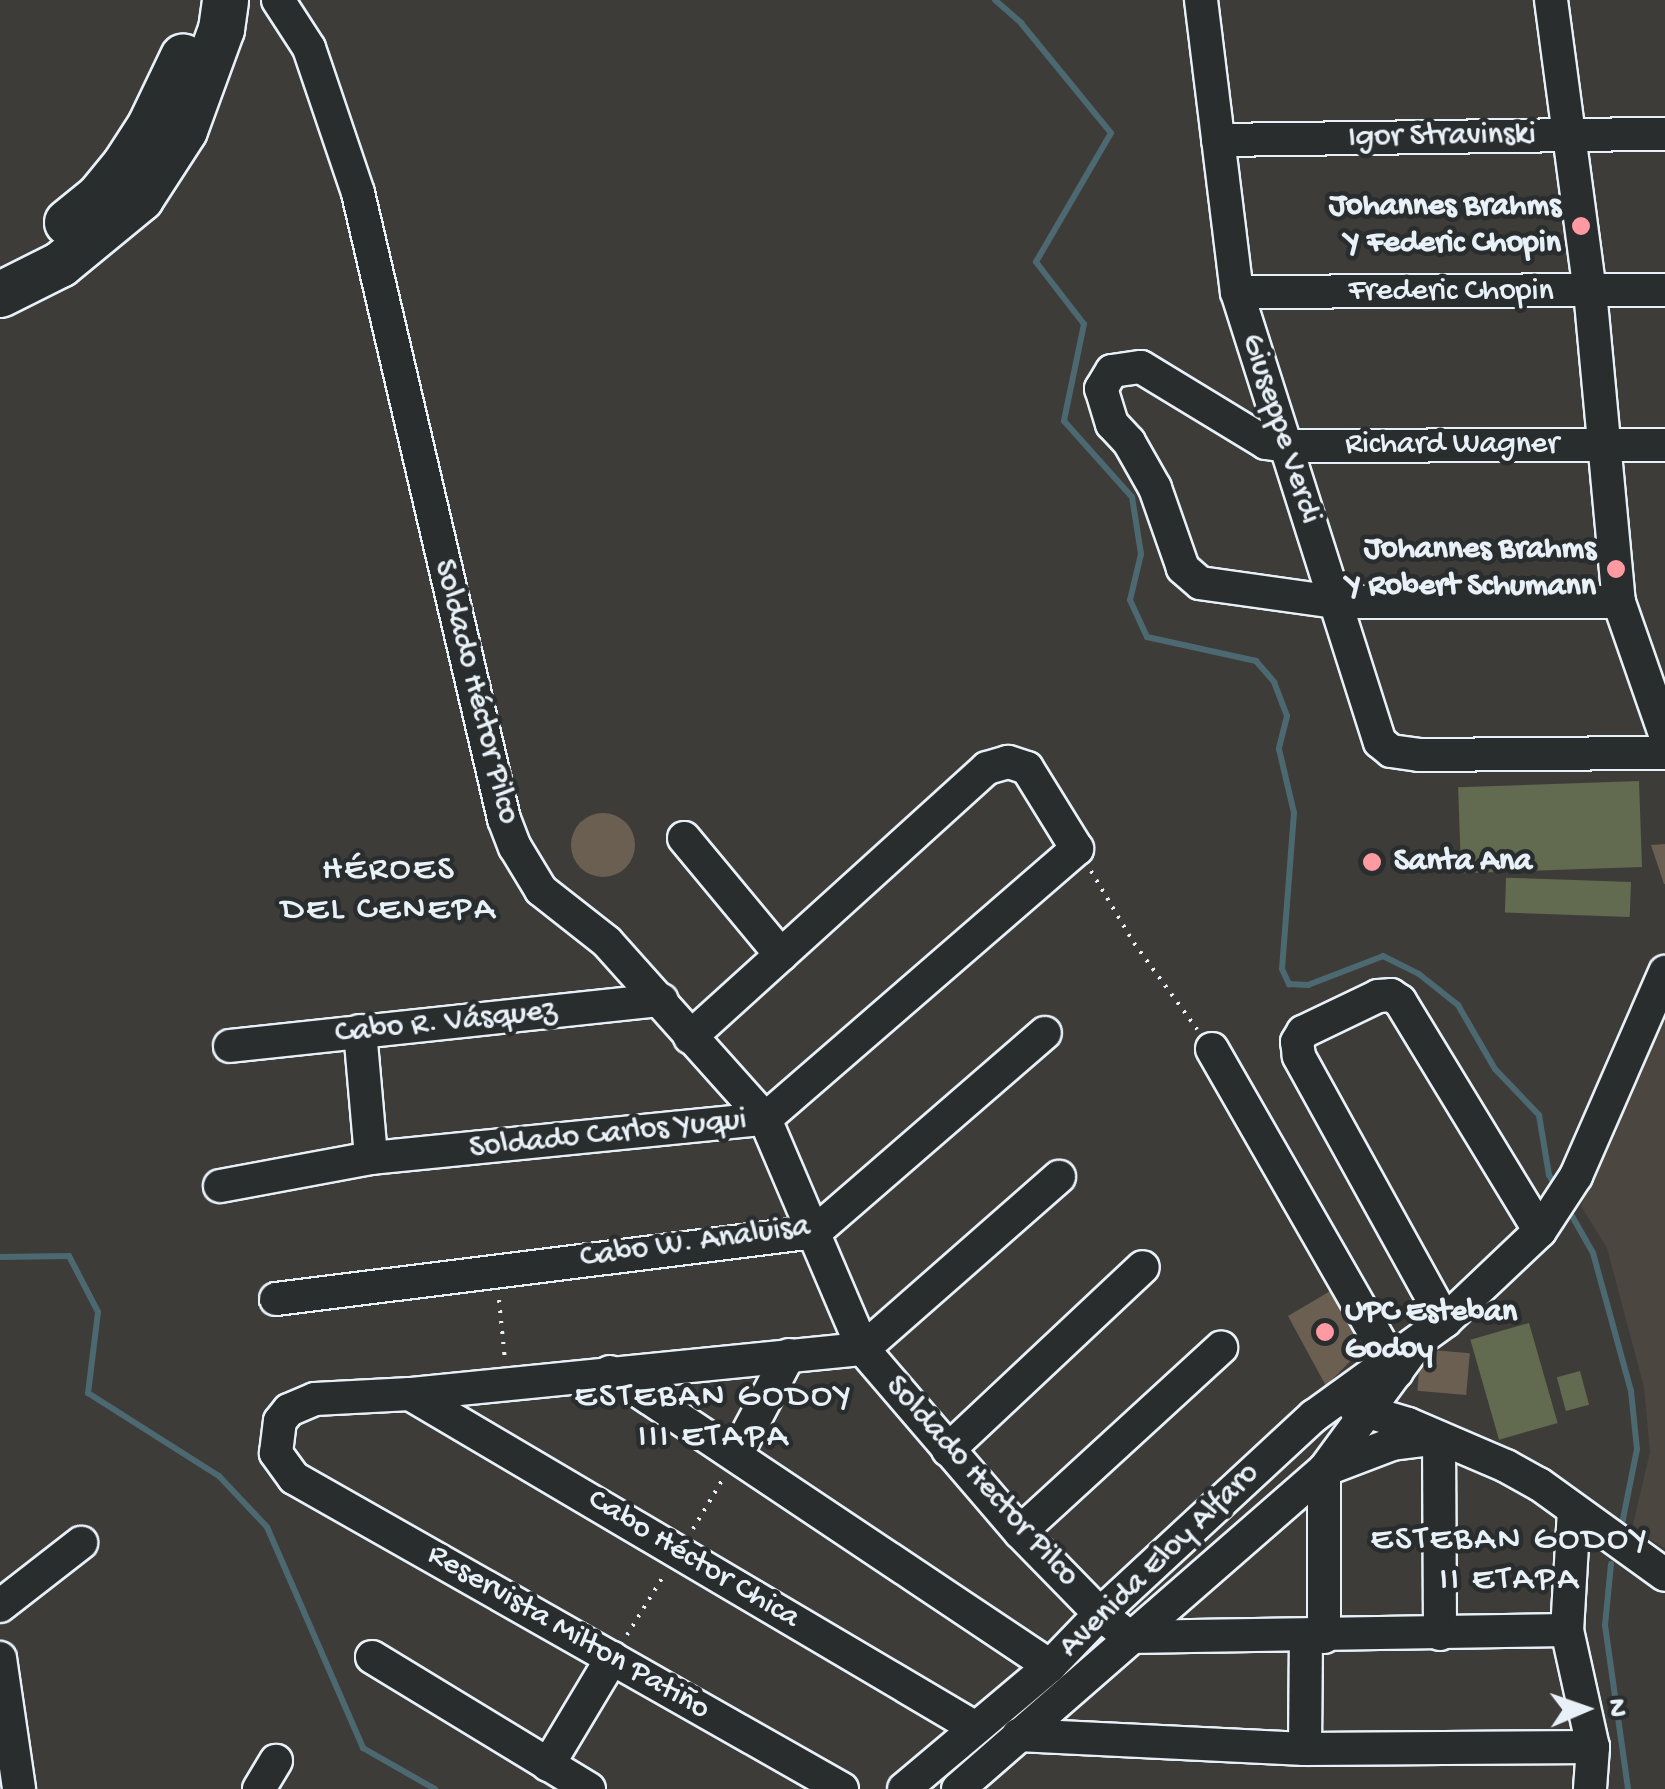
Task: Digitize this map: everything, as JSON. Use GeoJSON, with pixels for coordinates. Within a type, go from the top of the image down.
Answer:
{"type":"FeatureCollection","features":[{"type":"Feature","properties":{"kind":"highway"},"geometry":{"type":"LineString","coordinates":[[0,264],[38,246],[98,197],[125,164],[176,76],[195,0]]}},
{"type":"Feature","properties":{"kind":"highway"},"geometry":{"type":"LineString","coordinates":[[0,294],[60,264],[140,198],[184,130],[221,29],[224,0]]}},
{"type":"Feature","properties":{"kind":"street","name":"Soldado Héctor Pilco"},"geometry":{"type":"LineString","coordinates":[[278,0],[308,48],[358,193],[504,819],[541,890],[608,942],[764,1119],[863,1349]]}},
{"type":"Feature","properties":{"kind":"street","name":"Giuseppe Verdi"},"geometry":{"type":"LineString","coordinates":[[1201,0],[1236,292],[1380,742],[1391,750],[1419,756],[1665,753]]}},
{"type":"Feature","properties":{"kind":"street"},"geometry":{"type":"LineString","coordinates":[[1551,0],[1590,291],[1620,602],[1665,734]]}},
{"type":"Feature","properties":{"kind":"street","name":"Igor Stravinski"},"geometry":{"type":"LineString","coordinates":[[1218,140],[1665,134]]}},
{"type":"Feature","properties":{"kind":"street","name":"Frederic Chopin"},"geometry":{"type":"LineString","coordinates":[[1236,292],[1665,290]]}},
{"type":"Feature","properties":{"kind":"street","name":"Richard Wagner"},"geometry":{"type":"LineString","coordinates":[[1335,602],[1200,584],[1183,568],[1155,488],[1104,406],[1101,389],[1112,371],[1141,367],[1266,443],[1288,446],[1665,445]]}},
{"type":"Feature","properties":{"kind":"street"},"geometry":{"type":"LineString","coordinates":[[1335,602],[1620,602]]}},
{"type":"Feature","properties":{"kind":"street"},"geometry":{"type":"LineString","coordinates":[[690,1036],[986,768],[1008,762],[1026,768],[1078,849]]}},
{"type":"Feature","properties":{"kind":"street"},"geometry":{"type":"LineString","coordinates":[[684,838],[781,956]]}},
{"type":"Feature","properties":{"kind":"street","name":"Soldado Carlos Yuqui"},"geometry":{"type":"LineString","coordinates":[[220,1186],[371,1158],[764,1119],[1078,849]]}},
{"type":"Feature","properties":{"kind":"street","name":"Avenida Eloy Alfaro"},"geometry":{"type":"LineString","coordinates":[[904,1789],[1050,1666],[1100,1614],[1314,1416],[1393,1366],[1545,1223],[1576,1176],[1665,972]]}},
{"type":"Feature","properties":{"kind":"street"},"geometry":{"type":"LineString","coordinates":[[1432,1330],[1298,1056],[1297,1042],[1303,1032],[1378,996],[1400,1001],[1545,1223]]}},
{"type":"Feature","properties":{"kind":"street","name":"Cabo R. Vásquez"},"geometry":{"type":"LineString","coordinates":[[230,1046],[662,1000]]}},
{"type":"Feature","properties":{"kind":"street"},"geometry":{"type":"LineString","coordinates":[[360,1032],[371,1158]]}},
{"type":"Feature","properties":{"kind":"street","name":"Cabo W. Analuisa"},"geometry":{"type":"LineString","coordinates":[[276,1299],[815,1232],[1045,1033]]}},
{"type":"Feature","properties":{"kind":"street"},"geometry":{"type":"LineString","coordinates":[[1212,1049],[1393,1366]]}},
{"type":"Feature","properties":{"kind":"street"},"geometry":{"type":"LineString","coordinates":[[410,1394],[863,1349],[1059,1178]]}},
{"type":"Feature","properties":{"kind":"street"},"geometry":{"type":"LineString","coordinates":[[948,1450],[1142,1268]]}},
{"type":"Feature","properties":{"kind":"street"},"geometry":{"type":"LineString","coordinates":[[1020,1532],[1221,1348]]}},
{"type":"Feature","properties":{"kind":"street","name":"Soldado Hector Pilco"},"geometry":{"type":"LineString","coordinates":[[863,1349],[1020,1532],[1100,1614],[1129,1637]]}},
{"type":"Feature","properties":{"kind":"street"},"geometry":{"type":"LineString","coordinates":[[736,1456],[790,1356]]}},
{"type":"Feature","properties":{"kind":"street","name":"Avenida Eloy Alfaro"},"geometry":{"type":"LineString","coordinates":[[958,1789],[1324,1470],[1371,1411],[1393,1366]]}},
{"type":"Feature","properties":{"kind":"street"},"geometry":{"type":"LineString","coordinates":[[610,1372],[1050,1666]]}},
{"type":"Feature","properties":{"kind":"street","name":"Reservista Milton Patiño"},"geometry":{"type":"LineString","coordinates":[[410,1394],[314,1399],[290,1410],[280,1421],[275,1440],[283,1468],[294,1478],[842,1789]]}},
{"type":"Feature","properties":{"kind":"street","name":"Cabo Héctor Chica"},"geometry":{"type":"LineString","coordinates":[[410,1394],[976,1728]]}},
{"type":"Feature","properties":{"kind":"street"},"geometry":{"type":"LineString","coordinates":[[1314,1416],[1353,1408],[1371,1411],[1506,1466],[1665,1575]]}},
{"type":"Feature","properties":{"kind":"street"},"geometry":{"type":"LineString","coordinates":[[1305,1749],[1324,1470],[1381,1446],[1439,1438]]}},
{"type":"Feature","properties":{"kind":"street"},"geometry":{"type":"LineString","coordinates":[[1439,1438],[1440,1634]]}},
{"type":"Feature","properties":{"kind":"street"},"geometry":{"type":"LineString","coordinates":[[1574,1510],[1567,1630],[1594,1748],[1590,1789]]}},
{"type":"Feature","properties":{"kind":"street"},"geometry":{"type":"LineString","coordinates":[[0,1606],[81,1543]]}},
{"type":"Feature","properties":{"kind":"street"},"geometry":{"type":"LineString","coordinates":[[1129,1637],[1315,1638],[1567,1630]]}},
{"type":"Feature","properties":{"kind":"street"},"geometry":{"type":"LineString","coordinates":[[372,1656],[589,1789]]}},
{"type":"Feature","properties":{"kind":"street"},"geometry":{"type":"LineString","coordinates":[[0,1658],[19,1789]]}},
{"type":"Feature","properties":{"kind":"street"},"geometry":{"type":"LineString","coordinates":[[548,1765],[612,1658]]}},
{"type":"Feature","properties":{"kind":"street"},"geometry":{"type":"LineString","coordinates":[[1018,1734],[1305,1749],[1594,1748]]}},
{"type":"Feature","properties":{"kind":"path"},"geometry":{"type":"LineString","coordinates":[[1078,849],[1134,943],[1212,1049]]}},
{"type":"Feature","properties":{"kind":"path"},"geometry":{"type":"LineString","coordinates":[[496,1270],[508,1384]]}},
{"type":"Feature","properties":{"kind":"shaded area"},"geometry":{"type":"Polygon","coordinates":[[[1665,1011],[1665,1548],[1632,1529],[1650,1452],[1644,1387],[1607,1248],[1581,1206],[1665,1011]]]}},
{"type":"Feature","properties":{"kind":"green space"},"geometry":{"type":"Polygon","coordinates":[[[1639,781],[1642,867],[1461,873],[1458,787],[1639,781]]]}},
{"type":"Feature","properties":{"kind":"green space"},"geometry":{"type":"Polygon","coordinates":[[[1506,878],[1631,882],[1630,917],[1505,913],[1506,878]]]}},
{"type":"Feature","properties":{"kind":"green space"},"geometry":{"type":"Polygon","coordinates":[[[1529,1323],[1558,1423],[1499,1440],[1470,1340],[1529,1323]]]}},
{"type":"Feature","properties":{"kind":"green space"},"geometry":{"type":"Polygon","coordinates":[[[1580,1371],[1589,1405],[1566,1411],[1557,1377],[1580,1371]]]}},
{"type":"Feature","properties":{"kind":"building"},"geometry":{"type":"Polygon","coordinates":[[[603,813],[626,822],[635,845],[626,868],[603,877],[580,868],[571,845],[580,822],[603,813]]]}},
{"type":"Feature","properties":{"kind":"building"},"geometry":{"type":"Polygon","coordinates":[[[1665,844],[1665,884],[1664,884],[1651,845],[1665,844]]]}},
{"type":"Feature","properties":{"kind":"building","name":"UPC Esteban Godoy"},"geometry":{"type":"Polygon","coordinates":[[[1332,1290],[1363,1348],[1326,1386],[1288,1316],[1332,1290]]]}},
{"type":"Feature","properties":{"kind":"building"},"geometry":{"type":"Polygon","coordinates":[[[1421,1349],[1470,1353],[1466,1395],[1417,1391],[1421,1349]]]}},
{"type":"Feature","properties":{"kind":"waterway"},"geometry":{"type":"LineString","coordinates":[[995,0],[1021,23],[1111,133],[1036,262],[1084,324],[1064,421],[1132,497],[1141,554],[1130,600],[1147,637],[1256,661],[1274,682],[1287,716],[1279,749],[1294,813],[1282,969],[1289,984],[1308,985],[1383,956],[1419,974],[1458,1005],[1495,1069],[1539,1115],[1549,1175],[1557,1189]]}},
{"type":"Feature","properties":{"kind":"waterway"},"geometry":{"type":"LineString","coordinates":[[1568,1209],[1593,1253],[1631,1391],[1637,1449],[1622,1524]]}},
{"type":"Feature","properties":{"kind":"waterway"},"geometry":{"type":"LineString","coordinates":[[0,1257],[69,1256],[98,1312],[88,1393],[219,1476],[267,1527],[363,1748],[435,1789]]}},
{"type":"Feature","properties":{"kind":"waterway"},"geometry":{"type":"LineString","coordinates":[[1611,1564],[1605,1625],[1628,1789]]}},
{"type":"Feature","properties":{"kind":"place","name":"Johannes Brahms Y Federic Chopin"},"geometry":{"type":"Point","coordinates":[1581,226]}},
{"type":"Feature","properties":{"kind":"place","name":"Johannes Brahms Y Robert Schumann"},"geometry":{"type":"Point","coordinates":[1616,569]}},
{"type":"Feature","properties":{"kind":"place","name":"Santa Ana"},"geometry":{"type":"Point","coordinates":[1372,862]}},
{"type":"Feature","properties":{"kind":"place","name":"UPC Esteban Godoy"},"geometry":{"type":"Point","coordinates":[1325,1332]}},
{"type":"Feature","properties":{"kind":"district","name":"HÉROES DEL CENEPA"},"geometry":{"type":"Point","coordinates":[389,891]}},
{"type":"Feature","properties":{"kind":"district","name":"ESTEBAN GODOY III ETAPA"},"geometry":{"type":"Point","coordinates":[714,1418]}},
{"type":"Feature","properties":{"kind":"district","name":"ESTEBAN GODOY II ETAPA"},"geometry":{"type":"Point","coordinates":[1510,1561]}}]}
